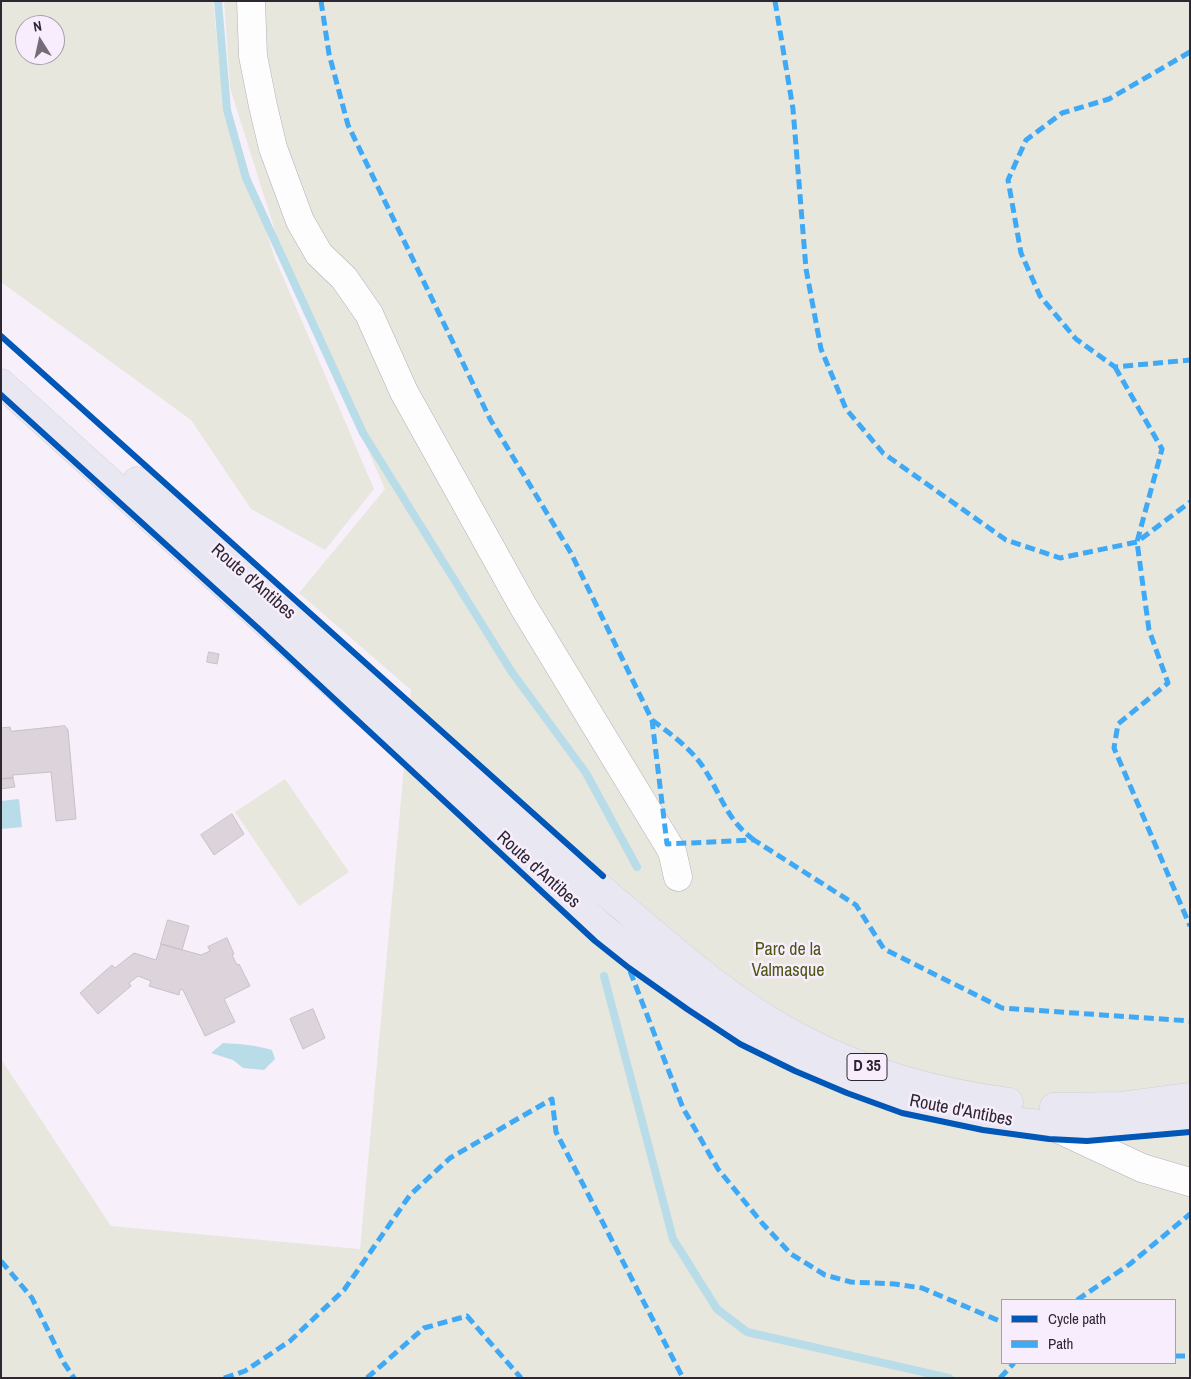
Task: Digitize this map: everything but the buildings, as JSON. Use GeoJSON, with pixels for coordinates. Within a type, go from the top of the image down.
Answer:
{"type":"FeatureCollection","features":[{"type":"Feature","properties":{"kind":"main road","name":"Route d'Antibes"},"geometry":{"type":"LineString","coordinates":[[1,361],[596,884],[700,972],[755,1012],[807,1042],[857,1063],[905,1080],[986,1099],[1049,1107],[1121,1106],[1190,1097]]}},
{"type":"Feature","properties":{"kind":"main road","name":"Route d'Antibes"},"geometry":{"type":"LineString","coordinates":[[1,383],[603,928],[692,999],[744,1032],[798,1059],[903,1100],[983,1118],[1050,1125],[1123,1126],[1190,1120]]}},
{"type":"Feature","properties":{"kind":"lane"},"geometry":{"type":"LineString","coordinates":[[251,1],[253,56],[263,106],[273,148],[300,221],[319,254],[344,278],[369,314],[404,392],[523,606],[672,851],[678,877]]}},
{"type":"Feature","properties":{"kind":"lane"},"geometry":{"type":"LineString","coordinates":[[1050,1125],[1142,1168],[1190,1182]]}},
{"type":"Feature","properties":{"kind":"green space"},"geometry":{"type":"Polygon","coordinates":[[[1,1],[213,1],[222,91],[231,113],[274,256],[374,489],[325,550],[251,509],[191,420],[1,282],[1,1]]]}},
{"type":"Feature","properties":{"kind":"green space","name":"Parc de la Valmasque"},"geometry":{"type":"Polygon","coordinates":[[[224,1],[1190,1],[1190,1378],[1,1378],[1,1059],[111,1226],[360,1249],[411,690],[299,593],[385,489],[282,253],[230,88],[224,1]]]}},
{"type":"Feature","properties":{"kind":"green space"},"geometry":{"type":"Polygon","coordinates":[[[285,779],[349,872],[299,906],[235,812],[285,779]]]}},
{"type":"Feature","properties":{"kind":"water"},"geometry":{"type":"Polygon","coordinates":[[[19,799],[22,827],[1,829],[1,801],[19,799]]]}},
{"type":"Feature","properties":{"kind":"water"},"geometry":{"type":"Polygon","coordinates":[[[223,1043],[241,1044],[272,1050],[275,1059],[264,1070],[243,1068],[233,1060],[211,1053],[223,1043]]]}},
{"type":"Feature","properties":{"kind":"waterway"},"geometry":{"type":"LineString","coordinates":[[218,1],[227,110],[246,178],[363,433],[511,671],[586,773],[637,867]]}},
{"type":"Feature","properties":{"kind":"waterway"},"geometry":{"type":"LineString","coordinates":[[604,976],[673,1239],[717,1309],[747,1332],[949,1378]]}},
{"type":"Feature","properties":{"kind":"marked path"},"geometry":{"type":"LineString","coordinates":[[321,1],[329,54],[348,125],[490,419],[571,553],[652,720],[667,844],[754,840],[856,905],[884,949],[1002,1008],[1190,1021]]}},
{"type":"Feature","properties":{"kind":"marked path"},"geometry":{"type":"LineString","coordinates":[[775,1],[793,109],[806,269],[821,349],[846,409],[883,453],[1006,540],[1060,558],[1137,542],[1190,502]]}},
{"type":"Feature","properties":{"kind":"marked path"},"geometry":{"type":"LineString","coordinates":[[1190,52],[1109,99],[1062,113],[1026,140],[1008,180],[1021,253],[1040,296],[1076,339],[1115,367],[1190,360]]}},
{"type":"Feature","properties":{"kind":"marked path"},"geometry":{"type":"LineString","coordinates":[[1115,367],[1162,449],[1137,542],[1149,630],[1168,683],[1118,724],[1114,748],[1190,926]]}},
{"type":"Feature","properties":{"kind":"marked path"},"geometry":{"type":"LineString","coordinates":[[652,720],[681,743],[700,762],[731,816],[754,840]]}},
{"type":"Feature","properties":{"kind":"marked path"},"geometry":{"type":"LineString","coordinates":[[630,971],[683,1108],[718,1169],[762,1223],[791,1254],[825,1275],[851,1282],[895,1284],[922,1288],[1001,1322]]}},
{"type":"Feature","properties":{"kind":"marked path"},"geometry":{"type":"LineString","coordinates":[[224,1378],[245,1371],[290,1341],[344,1290],[410,1195],[450,1158],[552,1099],[556,1132],[683,1378]]}},
{"type":"Feature","properties":{"kind":"marked path"},"geometry":{"type":"LineString","coordinates":[[1078,1299],[1130,1264],[1190,1214]]}},
{"type":"Feature","properties":{"kind":"marked path"},"geometry":{"type":"LineString","coordinates":[[1,1261],[32,1298],[64,1363],[74,1378]]}},
{"type":"Feature","properties":{"kind":"marked path"},"geometry":{"type":"LineString","coordinates":[[367,1378],[424,1328],[467,1316],[521,1378]]}},
{"type":"Feature","properties":{"kind":"marked path"},"geometry":{"type":"LineString","coordinates":[[1176,1356],[1190,1356]]}},
{"type":"Feature","properties":{"kind":"marked path"},"geometry":{"type":"LineString","coordinates":[[1000,1378],[1013,1364]]}},
{"type":"Feature","properties":{"kind":"cycle path"},"geometry":{"type":"LineString","coordinates":[[1,336],[603,876]]}},
{"type":"Feature","properties":{"kind":"cycle path"},"geometry":{"type":"LineString","coordinates":[[1,395],[260,630],[595,941],[629,968],[740,1044],[795,1071],[902,1113],[983,1130],[1049,1139],[1087,1141],[1190,1132]]}}]}
